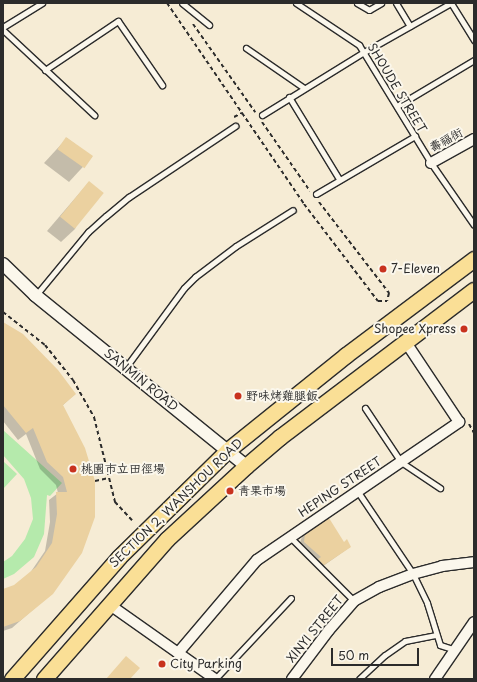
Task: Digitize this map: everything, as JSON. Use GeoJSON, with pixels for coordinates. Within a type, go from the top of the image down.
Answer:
{"type":"FeatureCollection","features":[{"type":"Feature","properties":{"kind":"main road","name":"SECTION 2, WANSHOU ROAD"},"geometry":{"type":"LineString","coordinates":[[12,679],[119,557],[228,450],[346,355],[474,259]]}},
{"type":"Feature","properties":{"kind":"main road","name":"SECTION 2, WANSHOU ROAD"},"geometry":{"type":"LineString","coordinates":[[44,679],[167,539],[246,466],[280,437],[474,290]]}},
{"type":"Feature","properties":{"kind":"street","name":"壽福街"},"geometry":{"type":"LineString","coordinates":[[431,163],[474,139]]}},
{"type":"Feature","properties":{"kind":"street","name":"SANMIN ROAD"},"geometry":{"type":"LineString","coordinates":[[3,264],[35,295],[246,466]]}},
{"type":"Feature","properties":{"kind":"street","name":"SANMIN ROAD"},"geometry":{"type":"LineString","coordinates":[[3,275],[35,295]]}},
{"type":"Feature","properties":{"kind":"street","name":"HEPING STREET"},"geometry":{"type":"LineString","coordinates":[[178,653],[249,568],[290,537],[459,422],[405,341]]}},
{"type":"Feature","properties":{"kind":"street","name":"XINYI STREET"},"geometry":{"type":"LineString","coordinates":[[292,679],[329,630],[354,601],[378,587],[412,574],[442,566],[474,562]]}},
{"type":"Feature","properties":{"kind":"street"},"geometry":{"type":"LineString","coordinates":[[110,605],[215,679]]}},
{"type":"Feature","properties":{"kind":"street"},"geometry":{"type":"LineString","coordinates":[[435,679],[456,651],[474,622]]}},
{"type":"Feature","properties":{"kind":"lane"},"geometry":{"type":"LineString","coordinates":[[3,27],[42,3]]}},
{"type":"Feature","properties":{"kind":"lane"},"geometry":{"type":"LineString","coordinates":[[182,3],[209,24]]}},
{"type":"Feature","properties":{"kind":"lane","name":"SHOUDE STREET"},"geometry":{"type":"LineString","coordinates":[[296,3],[359,44],[431,163],[474,225]]}},
{"type":"Feature","properties":{"kind":"lane"},"geometry":{"type":"LineString","coordinates":[[357,3],[369,10],[381,3]]}},
{"type":"Feature","properties":{"kind":"lane"},"geometry":{"type":"LineString","coordinates":[[396,3],[410,26]]}},
{"type":"Feature","properties":{"kind":"lane"},"geometry":{"type":"LineString","coordinates":[[262,115],[364,52],[451,3],[474,40]]}},
{"type":"Feature","properties":{"kind":"lane"},"geometry":{"type":"LineString","coordinates":[[44,70],[118,21],[162,85]]}},
{"type":"Feature","properties":{"kind":"lane"},"geometry":{"type":"LineString","coordinates":[[3,30],[44,70],[54,75],[94,115]]}},
{"type":"Feature","properties":{"kind":"lane"},"geometry":{"type":"LineString","coordinates":[[246,48],[304,88]]}},
{"type":"Feature","properties":{"kind":"lane"},"geometry":{"type":"LineString","coordinates":[[397,106],[474,60]]}},
{"type":"Feature","properties":{"kind":"lane"},"geometry":{"type":"LineString","coordinates":[[289,97],[339,180]]}},
{"type":"Feature","properties":{"kind":"lane"},"geometry":{"type":"LineString","coordinates":[[35,295],[88,232],[106,216],[129,197],[235,126]]}},
{"type":"Feature","properties":{"kind":"lane"},"geometry":{"type":"LineString","coordinates":[[316,194],[415,136]]}},
{"type":"Feature","properties":{"kind":"lane"},"geometry":{"type":"LineString","coordinates":[[126,368],[184,288],[195,277],[236,246],[293,210]]}},
{"type":"Feature","properties":{"kind":"lane"},"geometry":{"type":"LineString","coordinates":[[365,408],[401,462],[440,488]]}},
{"type":"Feature","properties":{"kind":"lane"},"geometry":{"type":"LineString","coordinates":[[358,492],[412,574],[427,603],[440,645],[456,651]]}},
{"type":"Feature","properties":{"kind":"lane"},"geometry":{"type":"LineString","coordinates":[[290,537],[354,601]]}},
{"type":"Feature","properties":{"kind":"lane"},"geometry":{"type":"LineString","coordinates":[[215,679],[290,598]]}},
{"type":"Feature","properties":{"kind":"lane"},"geometry":{"type":"LineString","coordinates":[[359,679],[385,655],[405,641],[436,635]]}},
{"type":"Feature","properties":{"kind":"path"},"geometry":{"type":"LineString","coordinates":[[167,3],[304,204],[378,301],[387,301],[389,293],[325,211]]}},
{"type":"Feature","properties":{"kind":"path"},"geometry":{"type":"LineString","coordinates":[[192,22],[308,188]]}},
{"type":"Feature","properties":{"kind":"path"},"geometry":{"type":"LineString","coordinates":[[230,120],[242,112]]}},
{"type":"Feature","properties":{"kind":"path"},"geometry":{"type":"LineString","coordinates":[[3,312],[45,345],[73,380],[94,417],[115,502],[132,520]]}},
{"type":"Feature","properties":{"kind":"path"},"geometry":{"type":"LineString","coordinates":[[45,345],[48,341]]}},
{"type":"Feature","properties":{"kind":"path"},"geometry":{"type":"LineString","coordinates":[[95,481],[110,478]]}},
{"type":"Feature","properties":{"kind":"green space"},"geometry":{"type":"Polygon","coordinates":[[[3,430],[62,483],[50,496],[47,495],[44,534],[34,557],[14,574],[3,579],[3,562],[12,556],[25,539],[33,519],[31,498],[24,479],[3,455],[3,430]]]}},
{"type":"Feature","properties":{"kind":"green space"},"geometry":{"type":"Polygon","coordinates":[[[3,461],[17,474],[3,489],[3,461]]]}},
{"type":"Feature","properties":{"kind":"building"},"geometry":{"type":"Polygon","coordinates":[[[66,137],[93,156],[84,168],[57,149],[66,137]]]}},
{"type":"Feature","properties":{"kind":"building"},"geometry":{"type":"Polygon","coordinates":[[[89,181],[104,193],[75,229],[60,217],[89,181]]]}},
{"type":"Feature","properties":{"kind":"building","name":"桃園市立田徑場"},"geometry":{"type":"Polygon","coordinates":[[[3,322],[23,334],[58,370],[76,394],[63,405],[85,448],[95,481],[95,517],[82,553],[53,594],[20,621],[3,627],[3,589],[14,585],[36,567],[52,543],[57,514],[56,492],[67,492],[63,477],[47,462],[33,428],[26,433],[3,405],[3,322]]]}},
{"type":"Feature","properties":{"kind":"building"},"geometry":{"type":"Polygon","coordinates":[[[329,518],[344,542],[347,539],[351,547],[324,565],[318,559],[321,557],[304,542],[305,533],[329,518]]]}},
{"type":"Feature","properties":{"kind":"building"},"geometry":{"type":"Polygon","coordinates":[[[126,656],[140,668],[130,679],[106,679],[126,656]]]}},
{"type":"Feature","properties":{"kind":"place","name":"7-Eleven"},"geometry":{"type":"Point","coordinates":[383,269]}},
{"type":"Feature","properties":{"kind":"place","name":"Shopee Xpress"},"geometry":{"type":"Point","coordinates":[464,329]}},
{"type":"Feature","properties":{"kind":"place","name":"野味烤雞腿飯"},"geometry":{"type":"Point","coordinates":[238,396]}},
{"type":"Feature","properties":{"kind":"place","name":"桃園市立田徑場"},"geometry":{"type":"Point","coordinates":[73,469]}},
{"type":"Feature","properties":{"kind":"place","name":"青果市場"},"geometry":{"type":"Point","coordinates":[230,491]}},
{"type":"Feature","properties":{"kind":"place","name":"City Parking"},"geometry":{"type":"Point","coordinates":[162,664]}}]}
